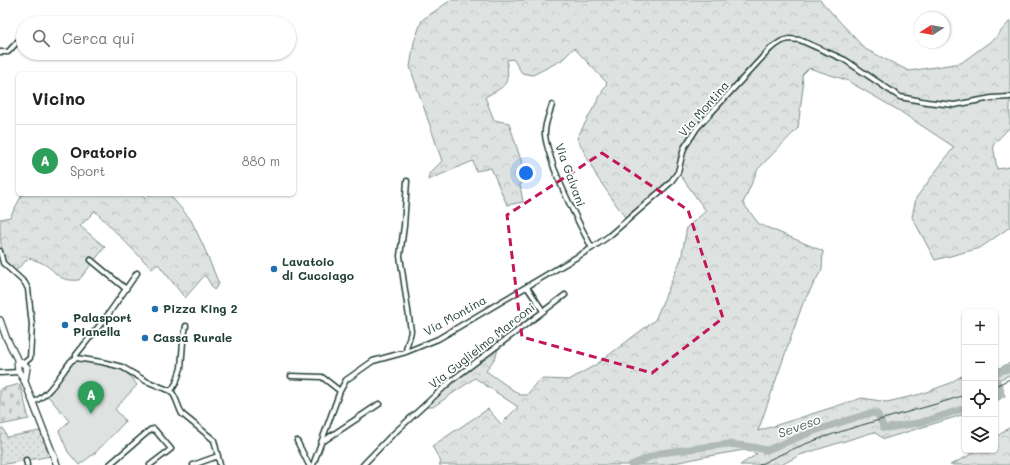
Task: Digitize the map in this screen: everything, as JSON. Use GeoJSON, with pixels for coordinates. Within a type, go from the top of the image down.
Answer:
{"type":"FeatureCollection","features":[{"type":"Feature","properties":{"kind":"main road"},"geometry":{"type":"LineString","coordinates":[[0,320],[6,337],[17,359],[57,465]]}},
{"type":"Feature","properties":{"kind":"street","name":"Via Montina"},"geometry":{"type":"LineString","coordinates":[[313,465],[340,391],[346,380],[373,361],[406,352],[438,339],[610,236],[670,183],[678,172],[684,148],[697,128],[771,48],[782,41],[789,39],[800,40],[834,55],[858,68],[900,97],[954,105],[992,98],[1010,97]]}},
{"type":"Feature","properties":{"kind":"street"},"geometry":{"type":"LineString","coordinates":[[0,52],[8,52],[16,43]]}},
{"type":"Feature","properties":{"kind":"street","name":"Via Galvani"},"geometry":{"type":"LineString","coordinates":[[552,106],[546,120],[545,134],[551,157],[565,195],[592,248]]}},
{"type":"Feature","properties":{"kind":"street"},"geometry":{"type":"LineString","coordinates":[[406,352],[406,346],[411,331],[400,256],[407,181]]}},
{"type":"Feature","properties":{"kind":"street"},"geometry":{"type":"LineString","coordinates":[[0,251],[3,263],[25,283],[29,292],[32,325],[30,358],[20,369],[0,372]]}},
{"type":"Feature","properties":{"kind":"street"},"geometry":{"type":"LineString","coordinates":[[91,260],[126,289]]}},
{"type":"Feature","properties":{"kind":"street"},"geometry":{"type":"LineString","coordinates":[[32,400],[42,397],[76,358],[76,355],[137,273]]}},
{"type":"Feature","properties":{"kind":"street"},"geometry":{"type":"LineString","coordinates":[[527,287],[543,310]]}},
{"type":"Feature","properties":{"kind":"street","name":"Via Guglielmo Marconi"},"geometry":{"type":"LineString","coordinates":[[363,465],[391,436],[452,380],[543,310],[565,295]]}},
{"type":"Feature","properties":{"kind":"street"},"geometry":{"type":"LineString","coordinates":[[171,391],[176,383],[181,368],[186,326]]}},
{"type":"Feature","properties":{"kind":"street"},"geometry":{"type":"LineString","coordinates":[[76,358],[122,367],[146,381],[171,391],[182,414],[214,440],[220,465]]}},
{"type":"Feature","properties":{"kind":"street"},"geometry":{"type":"LineString","coordinates":[[290,376],[322,377],[340,391]]}},
{"type":"Feature","properties":{"kind":"street"},"geometry":{"type":"LineString","coordinates":[[323,439],[325,440],[379,404]]}},
{"type":"Feature","properties":{"kind":"street"},"geometry":{"type":"LineString","coordinates":[[109,465],[150,430],[154,429],[171,449],[150,465]]}},
{"type":"Feature","properties":{"kind":"street"},"geometry":{"type":"LineString","coordinates":[[297,441],[309,465]]}},
{"type":"Feature","properties":{"kind":"street"},"geometry":{"type":"LineString","coordinates":[[193,465],[218,456]]}},
{"type":"Feature","properties":{"kind":"highlighted area"},"geometry":{"type":"Polygon","coordinates":[[[602,153],[688,210],[723,318],[652,373],[522,337],[507,215],[602,153]]]}},
{"type":"Feature","properties":{"kind":"green space"},"geometry":{"type":"Polygon","coordinates":[[[451,0],[820,0],[865,49],[909,71],[961,63],[995,38],[1010,21],[1010,127],[993,145],[997,169],[1010,167],[1010,227],[980,248],[935,260],[912,217],[916,198],[954,147],[898,110],[846,80],[809,68],[802,75],[803,87],[798,128],[758,169],[743,203],[759,224],[823,251],[822,269],[803,303],[758,431],[862,398],[887,402],[921,394],[948,384],[962,376],[962,415],[884,439],[874,432],[800,455],[781,465],[740,465],[757,454],[744,450],[665,465],[439,465],[441,462],[432,446],[488,409],[501,424],[518,407],[475,378],[433,407],[423,407],[502,335],[496,356],[486,371],[520,395],[527,395],[536,383],[543,379],[569,380],[597,364],[655,320],[681,259],[687,227],[706,211],[678,172],[670,183],[627,220],[597,177],[577,138],[607,83],[574,48],[562,60],[533,75],[522,73],[513,59],[507,60],[508,75],[505,84],[498,90],[485,97],[494,120],[509,123],[525,173],[520,185],[523,202],[507,205],[491,168],[476,171],[473,161],[428,180],[429,174],[442,161],[410,67],[414,42],[422,20],[451,0]]]}},
{"type":"Feature","properties":{"kind":"green space"},"geometry":{"type":"Polygon","coordinates":[[[21,196],[143,196],[145,199],[148,196],[171,196],[191,220],[219,284],[214,290],[205,275],[185,298],[158,264],[152,269],[95,211],[80,226],[105,247],[79,280],[61,278],[47,266],[29,258],[13,273],[5,261],[1,241],[0,219],[10,217],[21,196]]]}},
{"type":"Feature","properties":{"kind":"green space"},"geometry":{"type":"Polygon","coordinates":[[[77,361],[97,362],[118,368],[129,375],[137,385],[115,409],[125,422],[95,453],[79,465],[68,452],[59,431],[69,421],[47,395],[72,363],[77,361]]]}},
{"type":"Feature","properties":{"kind":"green space"},"geometry":{"type":"Polygon","coordinates":[[[1010,363],[1010,375],[998,380],[998,369],[1010,363]]]}},
{"type":"Feature","properties":{"kind":"green space"},"geometry":{"type":"Polygon","coordinates":[[[998,380],[1005,396],[998,400],[998,380]]]}},
{"type":"Feature","properties":{"kind":"green space"},"geometry":{"type":"Polygon","coordinates":[[[20,384],[29,419],[0,425],[0,389],[20,384]]]}},
{"type":"Feature","properties":{"kind":"green space"},"geometry":{"type":"Polygon","coordinates":[[[1010,427],[1010,465],[950,465],[973,453],[998,453],[998,436],[1010,427]]]}},
{"type":"Feature","properties":{"kind":"green space"},"geometry":{"type":"Polygon","coordinates":[[[3,428],[7,437],[40,431],[51,456],[0,465],[0,429],[3,428]]]}},
{"type":"Feature","properties":{"kind":"waterway","name":"Seveso"},"geometry":{"type":"LineString","coordinates":[[998,372],[1010,368]]}},
{"type":"Feature","properties":{"kind":"waterway","name":"Seveso"},"geometry":{"type":"LineString","coordinates":[[998,384],[1001,390],[998,395]]}},
{"type":"Feature","properties":{"kind":"waterway","name":"Seveso"},"geometry":{"type":"LineString","coordinates":[[631,465],[660,453],[728,444],[767,450],[814,431],[867,414],[876,413],[884,428],[888,428],[923,422],[962,409]]}},
{"type":"Feature","properties":{"kind":"railway"},"geometry":{"type":"LineString","coordinates":[[998,385],[1010,379]]}},
{"type":"Feature","properties":{"kind":"railway"},"geometry":{"type":"LineString","coordinates":[[759,465],[784,453],[835,434],[962,396]]}},
{"type":"Feature","properties":{"kind":"place","name":"Lavatoio di Cucciago"},"geometry":{"type":"Point","coordinates":[274,269]}},
{"type":"Feature","properties":{"kind":"place","name":"Pizza King 2"},"geometry":{"type":"Point","coordinates":[155,309]}},
{"type":"Feature","properties":{"kind":"place","name":"Palasport Pianella"},"geometry":{"type":"Point","coordinates":[65,325]}},
{"type":"Feature","properties":{"kind":"place","name":"Cassa Rurale"},"geometry":{"type":"Point","coordinates":[145,338]}},
{"type":"Feature","properties":{"kind":"place","name":"Oratorio"},"geometry":{"type":"Point","coordinates":[91,414]}}]}
